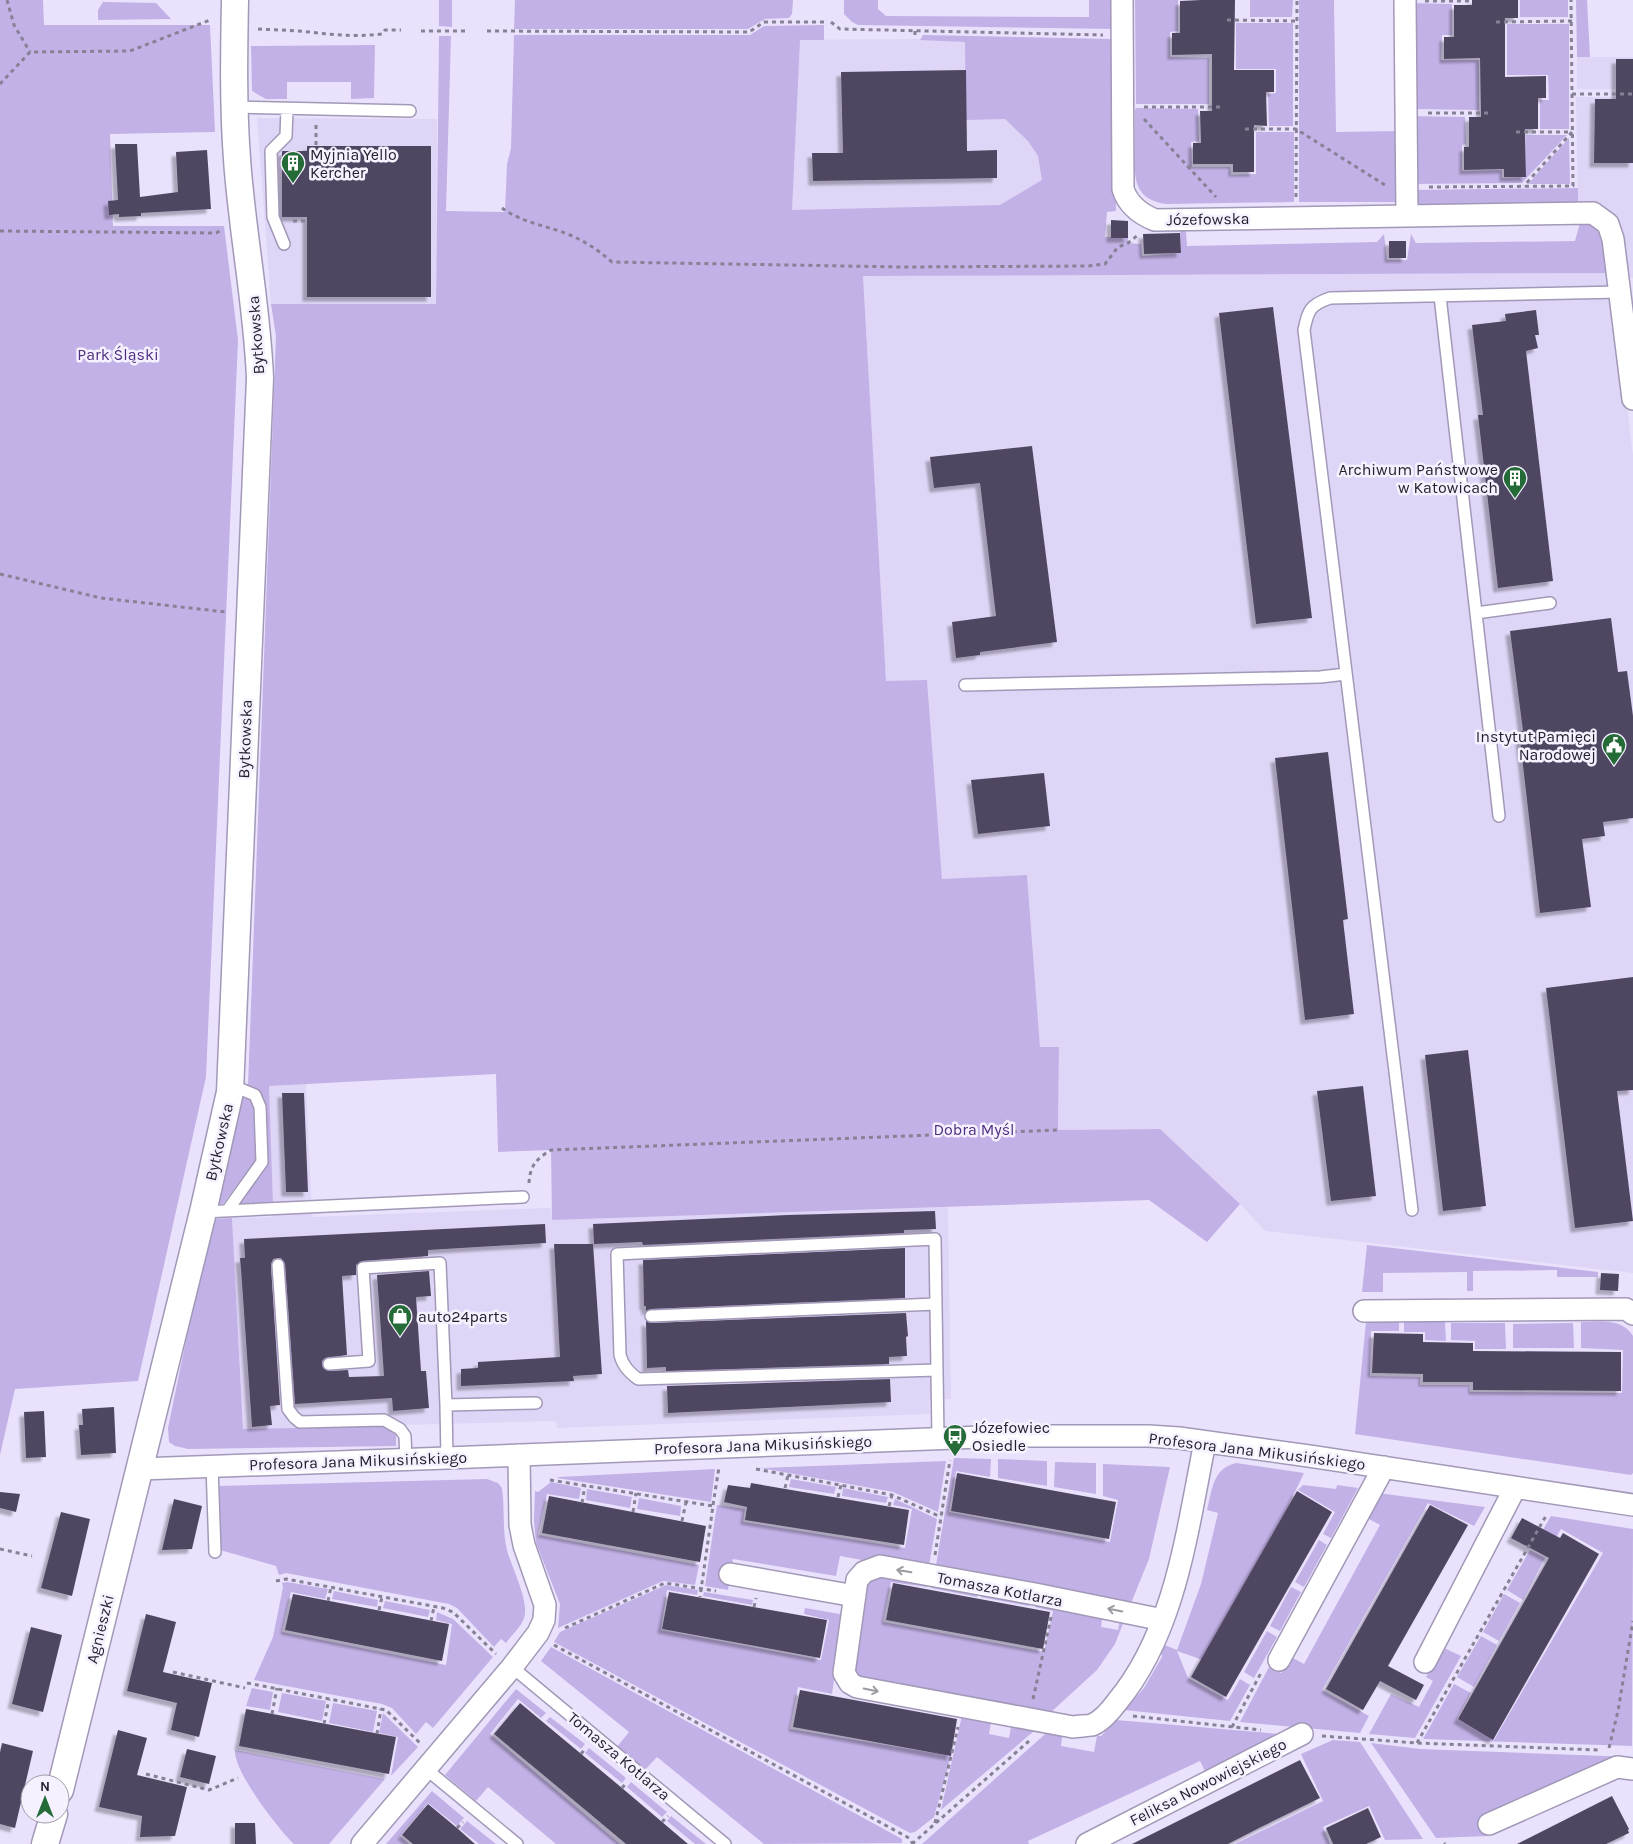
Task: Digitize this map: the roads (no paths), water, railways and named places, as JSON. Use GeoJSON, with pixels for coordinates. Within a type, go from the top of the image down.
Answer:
{"type":"FeatureCollection","features":[{"type":"Feature","properties":{"kind":"street","name":"Bytkowska"},"geometry":{"type":"LineString","coordinates":[[140,1469],[215,1211],[231,1086],[260,378],[255,304],[244,231],[237,159],[234,108],[235,0]]}},
{"type":"Feature","properties":{"kind":"street","name":"Józefowska"},"geometry":{"type":"LineString","coordinates":[[1122,0],[1123,189],[1126,197],[1137,210],[1155,220],[1593,213],[1608,224],[1626,292],[1633,399]]}},
{"type":"Feature","properties":{"kind":"street"},"geometry":{"type":"LineString","coordinates":[[1405,0],[1407,216]]}},
{"type":"Feature","properties":{"kind":"street"},"geometry":{"type":"LineString","coordinates":[[1364,1311],[1626,1309],[1633,1314]]}},
{"type":"Feature","properties":{"kind":"street","name":"Profesora Jana Mikusińskiego"},"geometry":{"type":"LineString","coordinates":[[140,1469],[938,1438],[1030,1435],[1149,1436],[1178,1438],[1384,1467],[1633,1505]]}},
{"type":"Feature","properties":{"kind":"street","name":"Tomasza Kotlarza"},"geometry":{"type":"LineString","coordinates":[[1163,1620],[880,1566],[864,1572],[857,1580],[844,1673],[850,1683],[857,1687],[1073,1727],[1093,1724],[1108,1714],[1125,1693],[1148,1656],[1163,1620],[1183,1555],[1205,1442]]}},
{"type":"Feature","properties":{"kind":"street"},"geometry":{"type":"LineString","coordinates":[[362,1844],[512,1668],[538,1633],[544,1620],[545,1605],[524,1545],[520,1525],[519,1455]]}},
{"type":"Feature","properties":{"kind":"street","name":"Profesora Jana Mikusińskiego"},"geometry":{"type":"LineString","coordinates":[[1279,1660],[1384,1467]]}},
{"type":"Feature","properties":{"kind":"street","name":"Agnieszki"},"geometry":{"type":"LineString","coordinates":[[64,1774],[140,1469]]}},
{"type":"Feature","properties":{"kind":"street"},"geometry":{"type":"LineString","coordinates":[[1425,1662],[1515,1488]]}},
{"type":"Feature","properties":{"kind":"street"},"geometry":{"type":"LineString","coordinates":[[725,1583],[855,1596]]}},
{"type":"Feature","properties":{"kind":"street","name":"Feliksa Nowowiejskiego"},"geometry":{"type":"LineString","coordinates":[[1087,1844],[1302,1734]]}},
{"type":"Feature","properties":{"kind":"street"},"geometry":{"type":"LineString","coordinates":[[1489,1824],[1617,1767],[1633,1769]]}},
{"type":"Feature","properties":{"kind":"street"},"geometry":{"type":"LineString","coordinates":[[45,1844],[51,1824]]}},
{"type":"Feature","properties":{"kind":"lane"},"geometry":{"type":"LineString","coordinates":[[234,108],[410,111]]}},
{"type":"Feature","properties":{"kind":"lane"},"geometry":{"type":"LineString","coordinates":[[284,244],[273,217],[271,151],[286,136],[287,108]]}},
{"type":"Feature","properties":{"kind":"lane"},"geometry":{"type":"LineString","coordinates":[[1412,1210],[1304,330],[1308,312],[1317,303],[1330,298],[1626,292]]}},
{"type":"Feature","properties":{"kind":"lane"},"geometry":{"type":"LineString","coordinates":[[1440,296],[1498,816]]}},
{"type":"Feature","properties":{"kind":"lane"},"geometry":{"type":"LineString","coordinates":[[1476,613],[1550,604]]}},
{"type":"Feature","properties":{"kind":"lane"},"geometry":{"type":"LineString","coordinates":[[965,685],[1320,677],[1346,674]]}},
{"type":"Feature","properties":{"kind":"lane"},"geometry":{"type":"LineString","coordinates":[[215,1211],[262,1162],[260,1107],[255,1095],[231,1086]]}},
{"type":"Feature","properties":{"kind":"lane"},"geometry":{"type":"LineString","coordinates":[[215,1211],[523,1197]]}},
{"type":"Feature","properties":{"kind":"lane"},"geometry":{"type":"LineString","coordinates":[[937,1370],[638,1379],[622,1363],[620,1355],[617,1254],[935,1239],[937,1370],[938,1438]]}},
{"type":"Feature","properties":{"kind":"lane"},"geometry":{"type":"LineString","coordinates":[[329,1364],[369,1361],[363,1268],[440,1263],[447,1458]]}},
{"type":"Feature","properties":{"kind":"lane"},"geometry":{"type":"LineString","coordinates":[[278,1265],[288,1409],[300,1422],[384,1420],[400,1429],[404,1436],[406,1460]]}},
{"type":"Feature","properties":{"kind":"lane"},"geometry":{"type":"LineString","coordinates":[[651,1316],[936,1304]]}},
{"type":"Feature","properties":{"kind":"lane"},"geometry":{"type":"LineString","coordinates":[[446,1405],[536,1403]]}},
{"type":"Feature","properties":{"kind":"lane"},"geometry":{"type":"LineString","coordinates":[[212,1466],[214,1552]]}},
{"type":"Feature","properties":{"kind":"lane","name":"Tomasza Kotlarza"},"geometry":{"type":"LineString","coordinates":[[512,1668],[725,1844]]}},
{"type":"Feature","properties":{"kind":"lane"},"geometry":{"type":"LineString","coordinates":[[426,1769],[517,1844]]}},
{"type":"Feature","properties":{"kind":"place","name":"Myjnia Yello Kercher"},"geometry":{"type":"Point","coordinates":[293,184]}},
{"type":"Feature","properties":{"kind":"place","name":"Archiwum Państwowe w Katowicach"},"geometry":{"type":"Point","coordinates":[1515,499]}},
{"type":"Feature","properties":{"kind":"place","name":"Instytut Pamięci Narodowej"},"geometry":{"type":"Point","coordinates":[1614,766]}},
{"type":"Feature","properties":{"kind":"place","name":"auto24parts"},"geometry":{"type":"Point","coordinates":[400,1337]}},
{"type":"Feature","properties":{"kind":"place","name":"Józefowiec Osiedle"},"geometry":{"type":"Point","coordinates":[955,1457]}},
{"type":"Feature","properties":{"kind":"park label","name":"Park Śląski"},"geometry":{"type":"Point","coordinates":[118,354]}},
{"type":"Feature","properties":{"kind":"park label","name":"Dobra Myśl"},"geometry":{"type":"Point","coordinates":[974,1129]}}]}
